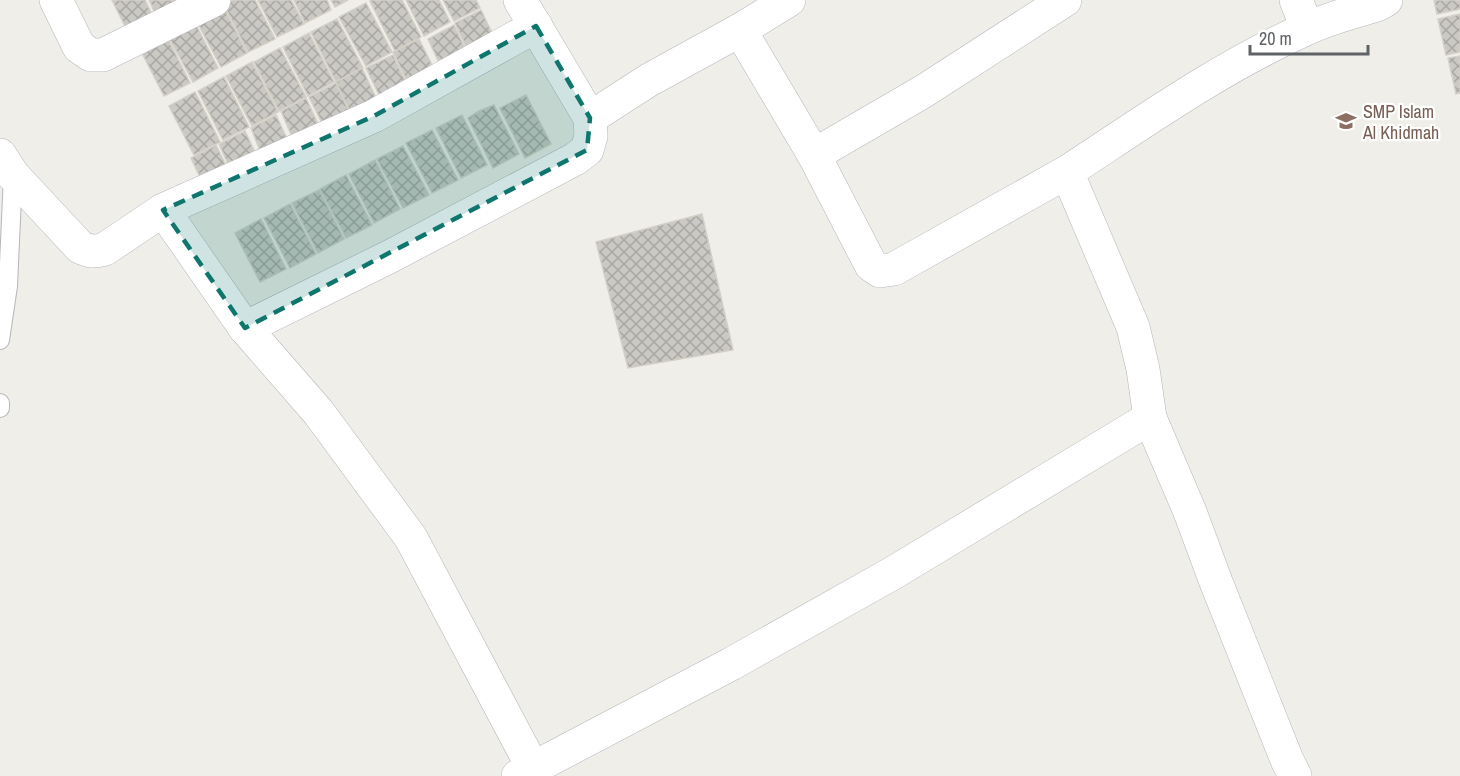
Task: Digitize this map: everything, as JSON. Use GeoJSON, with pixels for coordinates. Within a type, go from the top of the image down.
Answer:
{"type":"FeatureCollection","features":[{"type":"Feature","properties":{"kind":"street"},"geometry":{"type":"LineString","coordinates":[[56,0],[79,47],[91,55],[103,55],[214,0]]}},
{"type":"Feature","properties":{"kind":"street"},"geometry":{"type":"LineString","coordinates":[[590,118],[649,80],[789,0]]}},
{"type":"Feature","properties":{"kind":"street"},"geometry":{"type":"LineString","coordinates":[[814,155],[924,91],[1065,0]]}},
{"type":"Feature","properties":{"kind":"street"},"geometry":{"type":"LineString","coordinates":[[740,30],[814,155],[871,265],[880,271],[894,269],[1067,172],[1233,66],[1302,14],[1379,4],[1386,0]]}},
{"type":"Feature","properties":{"kind":"street"},"geometry":{"type":"LineString","coordinates":[[7,165],[80,247],[95,252],[105,249],[163,210],[374,116],[528,13],[590,118],[591,136],[587,150],[575,159],[389,257],[245,328]]}},
{"type":"Feature","properties":{"kind":"street"},"geometry":{"type":"LineString","coordinates":[[1067,172],[1133,327],[1143,369],[1150,418],[1295,776]]}},
{"type":"Feature","properties":{"kind":"street"},"geometry":{"type":"LineString","coordinates":[[163,210],[245,328],[319,413],[411,538],[526,772],[731,664],[893,573],[1150,418]]}},
{"type":"Feature","properties":{"kind":"lane"},"geometry":{"type":"LineString","coordinates":[[0,340],[8,286],[7,165]]}},
{"type":"Feature","properties":{"kind":"lane"},"geometry":{"type":"LineString","coordinates":[[0,403],[0,408]]}},
{"type":"Feature","properties":{"kind":"highlighted area"},"geometry":{"type":"Polygon","coordinates":[[[536,26],[590,118],[587,150],[245,328],[163,210],[374,116],[536,26]]]}},
{"type":"Feature","properties":{"kind":"building"},"geometry":{"type":"Polygon","coordinates":[[[112,0],[145,0],[153,17],[127,30],[112,0]]]}},
{"type":"Feature","properties":{"kind":"building"},"geometry":{"type":"Polygon","coordinates":[[[149,0],[181,0],[156,15],[149,0]]]}},
{"type":"Feature","properties":{"kind":"building"},"geometry":{"type":"Polygon","coordinates":[[[229,0],[255,0],[275,39],[248,52],[223,3],[229,0]]]}},
{"type":"Feature","properties":{"kind":"building"},"geometry":{"type":"Polygon","coordinates":[[[258,0],[291,0],[304,24],[277,37],[258,0]]]}},
{"type":"Feature","properties":{"kind":"building"},"geometry":{"type":"Polygon","coordinates":[[[294,0],[327,0],[331,10],[305,23],[294,0]]]}},
{"type":"Feature","properties":{"kind":"building"},"geometry":{"type":"Polygon","coordinates":[[[331,0],[348,0],[335,7],[331,0]]]}},
{"type":"Feature","properties":{"kind":"building"},"geometry":{"type":"Polygon","coordinates":[[[402,0],[421,37],[395,51],[370,1],[402,0]]]}},
{"type":"Feature","properties":{"kind":"building"},"geometry":{"type":"Polygon","coordinates":[[[406,0],[439,0],[450,22],[424,36],[406,0]]]}},
{"type":"Feature","properties":{"kind":"building"},"geometry":{"type":"Polygon","coordinates":[[[443,0],[476,0],[480,8],[454,21],[443,0]]]}},
{"type":"Feature","properties":{"kind":"building"},"geometry":{"type":"Polygon","coordinates":[[[1434,0],[1460,0],[1460,9],[1437,14],[1434,0]]]}},
{"type":"Feature","properties":{"kind":"building"},"geometry":{"type":"Polygon","coordinates":[[[366,3],[392,52],[366,66],[339,17],[366,3]]]}},
{"type":"Feature","properties":{"kind":"building"},"geometry":{"type":"Polygon","coordinates":[[[222,4],[247,53],[221,67],[195,18],[222,4]]]}},
{"type":"Feature","properties":{"kind":"building"},"geometry":{"type":"Polygon","coordinates":[[[481,10],[494,37],[468,51],[455,23],[481,10]]]}},
{"type":"Feature","properties":{"kind":"building"},"geometry":{"type":"Polygon","coordinates":[[[1460,14],[1460,52],[1446,55],[1438,19],[1460,14]]]}},
{"type":"Feature","properties":{"kind":"building"},"geometry":{"type":"Polygon","coordinates":[[[193,19],[218,68],[193,82],[166,32],[193,19]]]}},
{"type":"Feature","properties":{"kind":"building"},"geometry":{"type":"Polygon","coordinates":[[[337,19],[363,68],[336,82],[311,32],[337,19]]]}},
{"type":"Feature","properties":{"kind":"building"},"geometry":{"type":"Polygon","coordinates":[[[454,25],[469,57],[443,71],[428,39],[454,25]]]}},
{"type":"Feature","properties":{"kind":"building"},"geometry":{"type":"Polygon","coordinates":[[[165,33],[190,83],[164,96],[139,47],[165,33]]]}},
{"type":"Feature","properties":{"kind":"building"},"geometry":{"type":"Polygon","coordinates":[[[309,33],[334,82],[308,96],[283,47],[309,33]]]}},
{"type":"Feature","properties":{"kind":"building"},"geometry":{"type":"Polygon","coordinates":[[[419,39],[435,71],[409,85],[393,52],[419,39]]]}},
{"type":"Feature","properties":{"kind":"building"},"geometry":{"type":"Polygon","coordinates":[[[280,48],[306,97],[279,111],[254,62],[280,48]]]}},
{"type":"Feature","properties":{"kind":"building"},"geometry":{"type":"Polygon","coordinates":[[[393,55],[408,87],[382,101],[366,68],[393,55]]]}},
{"type":"Feature","properties":{"kind":"building"},"geometry":{"type":"Polygon","coordinates":[[[1460,56],[1460,93],[1456,94],[1448,58],[1460,56]]]}},
{"type":"Feature","properties":{"kind":"building"},"geometry":{"type":"Polygon","coordinates":[[[252,62],[278,112],[252,126],[226,76],[252,62]]]}},
{"type":"Feature","properties":{"kind":"building"},"geometry":{"type":"Polygon","coordinates":[[[362,68],[377,100],[351,114],[336,82],[362,68]]]}},
{"type":"Feature","properties":{"kind":"building"},"geometry":{"type":"Polygon","coordinates":[[[224,77],[249,127],[223,140],[198,91],[224,77]]]}},
{"type":"Feature","properties":{"kind":"building"},"geometry":{"type":"Polygon","coordinates":[[[336,83],[351,116],[325,129],[309,97],[336,83]]]}},
{"type":"Feature","properties":{"kind":"building"},"geometry":{"type":"Polygon","coordinates":[[[195,92],[220,142],[194,155],[169,106],[195,92]]]}},
{"type":"Feature","properties":{"kind":"building"},"geometry":{"type":"Polygon","coordinates":[[[526,95],[551,144],[525,158],[500,108],[526,95]]]}},
{"type":"Feature","properties":{"kind":"building"},"geometry":{"type":"Polygon","coordinates":[[[306,98],[319,126],[293,139],[281,111],[306,98]]]}},
{"type":"Feature","properties":{"kind":"building"},"geometry":{"type":"Polygon","coordinates":[[[494,105],[519,154],[493,168],[468,118],[494,105]]]}},
{"type":"Feature","properties":{"kind":"building"},"geometry":{"type":"Polygon","coordinates":[[[276,115],[287,139],[261,153],[251,128],[276,115]]]}},
{"type":"Feature","properties":{"kind":"building"},"geometry":{"type":"Polygon","coordinates":[[[462,115],[487,165],[461,178],[436,128],[462,115]]]}},
{"type":"Feature","properties":{"kind":"building"},"geometry":{"type":"Polygon","coordinates":[[[432,130],[458,180],[432,193],[406,143],[432,130]]]}},
{"type":"Feature","properties":{"kind":"building"},"geometry":{"type":"Polygon","coordinates":[[[245,131],[259,161],[233,175],[219,144],[245,131]]]}},
{"type":"Feature","properties":{"kind":"building"},"geometry":{"type":"Polygon","coordinates":[[[216,145],[230,174],[200,177],[191,158],[216,145]]]}},
{"type":"Feature","properties":{"kind":"building"},"geometry":{"type":"Polygon","coordinates":[[[403,146],[429,195],[403,208],[377,159],[403,146]]]}},
{"type":"Feature","properties":{"kind":"building"},"geometry":{"type":"Polygon","coordinates":[[[375,160],[400,209],[374,223],[349,174],[375,160]]]}},
{"type":"Feature","properties":{"kind":"building"},"geometry":{"type":"Polygon","coordinates":[[[346,175],[372,225],[346,238],[320,189],[346,175]]]}},
{"type":"Feature","properties":{"kind":"building"},"geometry":{"type":"Polygon","coordinates":[[[319,190],[344,239],[318,253],[292,203],[319,190]]]}},
{"type":"Feature","properties":{"kind":"building"},"geometry":{"type":"Polygon","coordinates":[[[290,204],[316,254],[290,268],[264,218],[290,204]]]}},
{"type":"Feature","properties":{"kind":"building"},"geometry":{"type":"Polygon","coordinates":[[[702,214],[733,350],[628,368],[596,242],[702,214]]]}},
{"type":"Feature","properties":{"kind":"building"},"geometry":{"type":"Polygon","coordinates":[[[261,219],[286,269],[260,282],[235,233],[261,219]]]}},
{"type":"Feature","properties":{"kind":"place","name":"SMP Islam Al Khidmah"},"geometry":{"type":"Point","coordinates":[1346,121]}}]}
